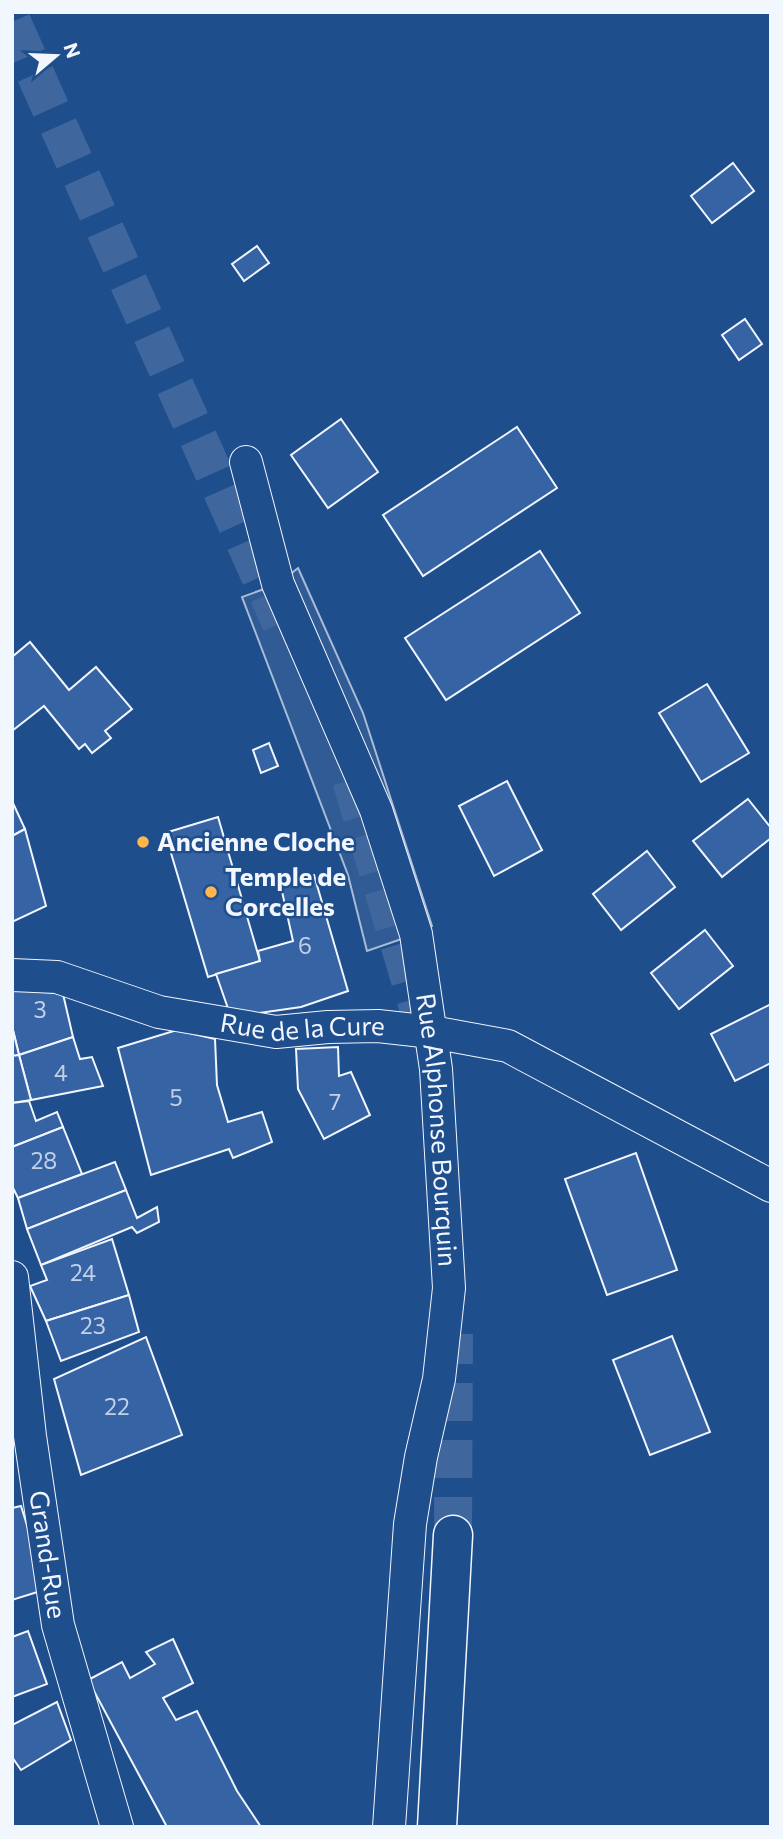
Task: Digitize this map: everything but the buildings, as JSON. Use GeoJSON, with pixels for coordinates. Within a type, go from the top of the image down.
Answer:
{"type":"FeatureCollection","features":[{"type":"Feature","properties":{"kind":"main road"},"geometry":{"type":"LineString","coordinates":[[437,1827],[453,1535]]}},
{"type":"Feature","properties":{"kind":"street","name":"Rue Alphonse Bourquin"},"geometry":{"type":"LineString","coordinates":[[246,462],[278,584],[372,801],[416,934],[432,1032],[449,1288],[439,1379],[421,1457],[410,1524],[389,1827]]}},
{"type":"Feature","properties":{"kind":"street","name":"Rue de la Cure"},"geometry":{"type":"LineString","coordinates":[[12,975],[57,977],[159,1012],[276,1032],[360,1026],[432,1032],[509,1046],[771,1186]]}},
{"type":"Feature","properties":{"kind":"street","name":"Grand-Rue"},"geometry":{"type":"LineString","coordinates":[[12,1277],[30,1436],[58,1625],[117,1827]]}},
{"type":"Feature","properties":{"kind":"shaded area"},"geometry":{"type":"Polygon","coordinates":[[[298,568],[363,713],[432,926],[367,951],[348,875],[242,597],[278,584],[298,568]]]}},
{"type":"Feature","properties":{"kind":"tunnel"},"geometry":{"type":"LineString","coordinates":[[12,22],[281,623]]}},
{"type":"Feature","properties":{"kind":"tunnel"},"geometry":{"type":"LineString","coordinates":[[351,780],[419,1011]]}},
{"type":"Feature","properties":{"kind":"tunnel"},"geometry":{"type":"LineString","coordinates":[[453,1535],[454,1334]]}},
{"type":"Feature","properties":{"kind":"place","name":"Ancienne Cloche"},"geometry":{"type":"Point","coordinates":[143,842]}},
{"type":"Feature","properties":{"kind":"place","name":"Temple de Corcelles"},"geometry":{"type":"Point","coordinates":[211,892]}}]}
